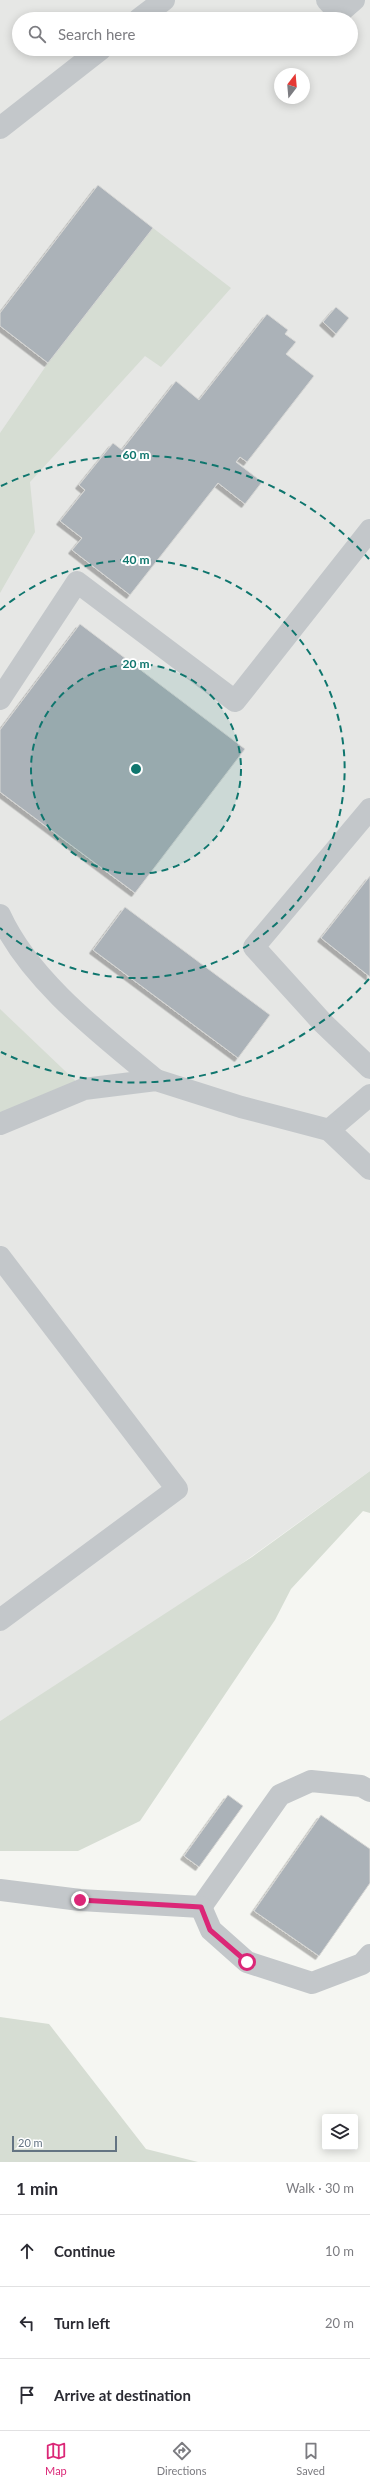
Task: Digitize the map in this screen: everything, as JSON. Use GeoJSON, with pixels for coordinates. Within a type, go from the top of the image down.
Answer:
{"type":"FeatureCollection","features":[{"type":"Feature","properties":{"kind":"lane"},"geometry":{"type":"LineString","coordinates":[[148,12],[164,0]]}},
{"type":"Feature","properties":{"kind":"lane"},"geometry":{"type":"LineString","coordinates":[[327,0],[338,12]]}},
{"type":"Feature","properties":{"kind":"lane"},"geometry":{"type":"LineString","coordinates":[[340,12],[354,0]]}},
{"type":"Feature","properties":{"kind":"lane"},"geometry":{"type":"LineString","coordinates":[[0,128],[92,56]]}},
{"type":"Feature","properties":{"kind":"lane"},"geometry":{"type":"LineString","coordinates":[[0,699],[77,582],[235,701],[370,530]]}},
{"type":"Feature","properties":{"kind":"lane"},"geometry":{"type":"LineString","coordinates":[[370,809],[254,946],[322,1022],[370,1068]]}},
{"type":"Feature","properties":{"kind":"lane"},"geometry":{"type":"LineString","coordinates":[[0,915],[6,929],[52,990],[156,1080],[241,1107],[329,1130],[370,1169]]}},
{"type":"Feature","properties":{"kind":"lane"},"geometry":{"type":"LineString","coordinates":[[0,1124],[84,1090],[156,1080]]}},
{"type":"Feature","properties":{"kind":"lane"},"geometry":{"type":"LineString","coordinates":[[329,1130],[370,1095]]}},
{"type":"Feature","properties":{"kind":"lane"},"geometry":{"type":"LineString","coordinates":[[0,1257],[176,1489],[0,1620]]}},
{"type":"Feature","properties":{"kind":"lane"},"geometry":{"type":"LineString","coordinates":[[201,1907],[280,1795],[311,1781],[361,1786],[370,1791]]}},
{"type":"Feature","properties":{"kind":"lane"},"geometry":{"type":"LineString","coordinates":[[0,1890],[80,1900],[201,1907]]}},
{"type":"Feature","properties":{"kind":"lane"},"geometry":{"type":"LineString","coordinates":[[201,1907],[210,1930],[247,1962],[312,1983],[362,1964],[370,1955]]}},
{"type":"Feature","properties":{"kind":"shaded area"},"geometry":{"type":"Polygon","coordinates":[[[0,0],[370,0],[370,1471],[169,1616],[0,1721],[0,0]]]}},
{"type":"Feature","properties":{"kind":"shaded area"},"geometry":{"type":"Polygon","coordinates":[[[153,228],[231,288],[161,367],[145,356],[30,482],[35,532],[0,593],[0,433],[48,363],[153,228]]]}},
{"type":"Feature","properties":{"kind":"shaded area"},"geometry":{"type":"Polygon","coordinates":[[[0,1009],[84,1089],[0,1124],[0,1009]]]}},
{"type":"Feature","properties":{"kind":"shaded area"},"geometry":{"type":"Polygon","coordinates":[[[370,1471],[370,1513],[363,1511],[291,1589],[275,1620],[140,1821],[78,1851],[0,1851],[0,1721],[252,1557],[370,1471]]]}},
{"type":"Feature","properties":{"kind":"shaded area"},"geometry":{"type":"Polygon","coordinates":[[[0,2017],[49,2024],[146,2149],[198,2162],[0,2162],[0,2017]]]}},
{"type":"Feature","properties":{"kind":"building"},"geometry":{"type":"Polygon","coordinates":[[[98,185],[153,228],[48,363],[0,326],[0,313],[98,185]]]}},
{"type":"Feature","properties":{"kind":"building"},"geometry":{"type":"Polygon","coordinates":[[[336,307],[349,318],[336,334],[323,322],[336,307]]]}},
{"type":"Feature","properties":{"kind":"building"},"geometry":{"type":"Polygon","coordinates":[[[267,314],[288,330],[285,334],[296,342],[286,354],[314,376],[247,462],[240,457],[236,462],[262,482],[245,504],[218,483],[130,595],[72,550],[82,538],[60,521],[85,490],[79,485],[113,443],[122,450],[176,381],[199,400],[267,314]]]}},
{"type":"Feature","properties":{"kind":"building"},"geometry":{"type":"Polygon","coordinates":[[[80,624],[245,749],[135,893],[0,792],[0,730],[80,624]]]}},
{"type":"Feature","properties":{"kind":"building"},"geometry":{"type":"Polygon","coordinates":[[[370,876],[370,977],[321,938],[370,876]]]}},
{"type":"Feature","properties":{"kind":"building"},"geometry":{"type":"Polygon","coordinates":[[[125,907],[270,1015],[238,1058],[93,950],[125,907]]]}},
{"type":"Feature","properties":{"kind":"building"},"geometry":{"type":"Polygon","coordinates":[[[228,1795],[243,1806],[199,1867],[184,1856],[228,1795]]]}},
{"type":"Feature","properties":{"kind":"building"},"geometry":{"type":"Polygon","coordinates":[[[321,1815],[370,1849],[370,1883],[319,1956],[254,1911],[321,1815]]]}},
{"type":"Feature","properties":{"kind":"route"},"geometry":{"type":"LineString","coordinates":[[80,1900],[201,1907],[210,1930],[247,1962]]}}]}
